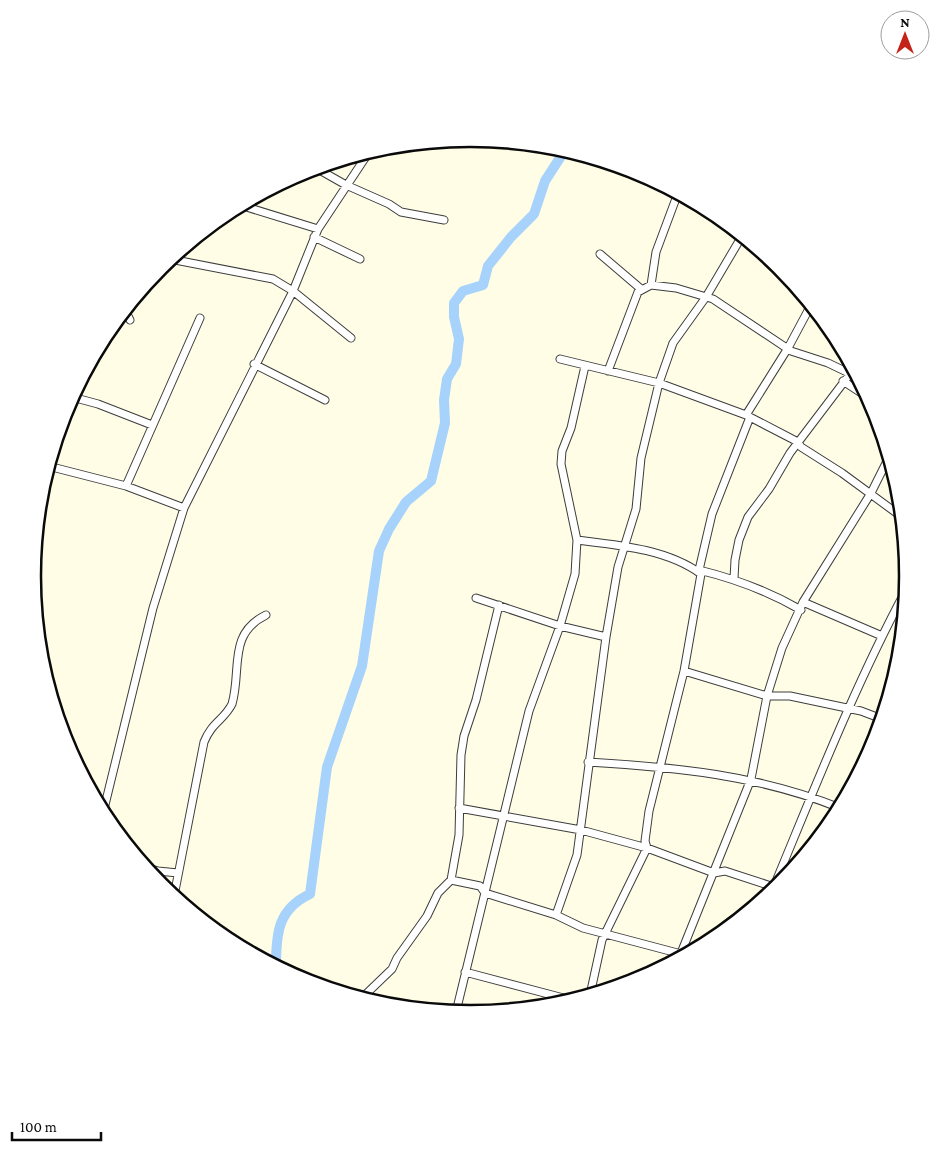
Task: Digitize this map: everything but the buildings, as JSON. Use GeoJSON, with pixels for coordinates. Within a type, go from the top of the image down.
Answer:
{"type":"FeatureCollection","features":[{"type":"Feature","properties":{"kind":"street"},"geometry":{"type":"LineString","coordinates":[[106,801],[153,608],[184,508],[254,364],[293,291],[318,229],[363,161]]}},
{"type":"Feature","properties":{"kind":"street"},"geometry":{"type":"LineString","coordinates":[[325,173],[346,185],[389,204],[400,212],[444,220]]}},
{"type":"Feature","properties":{"kind":"street"},"geometry":{"type":"LineString","coordinates":[[651,285],[656,252],[675,200]]}},
{"type":"Feature","properties":{"kind":"street"},"geometry":{"type":"LineString","coordinates":[[251,208],[318,229]]}},
{"type":"Feature","properties":{"kind":"street"},"geometry":{"type":"LineString","coordinates":[[314,238],[360,259]]}},
{"type":"Feature","properties":{"kind":"street"},"geometry":{"type":"LineString","coordinates":[[556,915],[577,854],[588,762],[618,567],[636,509],[641,458],[659,383],[673,344],[706,297],[738,242]]}},
{"type":"Feature","properties":{"kind":"street"},"geometry":{"type":"LineString","coordinates":[[600,254],[641,289]]}},
{"type":"Feature","properties":{"kind":"street"},"geometry":{"type":"LineString","coordinates":[[180,261],[273,279],[293,291],[351,338]]}},
{"type":"Feature","properties":{"kind":"street"},"geometry":{"type":"LineString","coordinates":[[608,371],[633,304],[641,289],[651,285],[676,288],[706,297],[793,352],[845,370]]}},
{"type":"Feature","properties":{"kind":"street"},"geometry":{"type":"LineString","coordinates":[[592,987],[605,933],[647,848],[645,841],[648,811],[684,671],[700,572],[712,514],[748,416],[807,312]]}},
{"type":"Feature","properties":{"kind":"street"},"geometry":{"type":"LineString","coordinates":[[126,486],[200,318]]}},
{"type":"Feature","properties":{"kind":"street"},"geometry":{"type":"LineString","coordinates":[[560,359],[659,383],[748,416],[798,442],[801,447],[871,493],[894,511]]}},
{"type":"Feature","properties":{"kind":"street"},"geometry":{"type":"LineString","coordinates":[[254,364],[325,400]]}},
{"type":"Feature","properties":{"kind":"street"},"geometry":{"type":"LineString","coordinates":[[458,1005],[502,815],[529,711],[560,626],[575,574],[577,540],[561,464],[562,450],[571,428],[585,366]]}},
{"type":"Feature","properties":{"kind":"street"},"geometry":{"type":"LineString","coordinates":[[734,578],[739,540],[748,517],[769,489],[798,442],[849,375]]}},
{"type":"Feature","properties":{"kind":"street"},"geometry":{"type":"LineString","coordinates":[[843,382],[857,391]]}},
{"type":"Feature","properties":{"kind":"street"},"geometry":{"type":"LineString","coordinates":[[79,399],[98,404],[152,425]]}},
{"type":"Feature","properties":{"kind":"street"},"geometry":{"type":"LineString","coordinates":[[685,946],[751,779],[767,696],[782,648],[801,610],[803,602],[871,493],[884,466]]}},
{"type":"Feature","properties":{"kind":"street"},"geometry":{"type":"LineString","coordinates":[[55,468],[126,486],[184,508]]}},
{"type":"Feature","properties":{"kind":"street"},"geometry":{"type":"LineString","coordinates":[[577,540],[624,546],[687,564],[700,572],[734,578],[773,594],[801,610]]}},
{"type":"Feature","properties":{"kind":"street"},"geometry":{"type":"LineString","coordinates":[[687,564],[702,561]]}},
{"type":"Feature","properties":{"kind":"street"},"geometry":{"type":"LineString","coordinates":[[476,598],[560,626],[606,637]]}},
{"type":"Feature","properties":{"kind":"street"},"geometry":{"type":"LineString","coordinates":[[803,602],[882,636]]}},
{"type":"Feature","properties":{"kind":"street"},"geometry":{"type":"LineString","coordinates":[[367,992],[392,969],[397,958],[427,916],[438,893],[451,880],[459,835],[464,736],[476,700],[499,606]]}},
{"type":"Feature","properties":{"kind":"street"},"geometry":{"type":"LineString","coordinates":[[782,870],[848,709],[898,606]]}},
{"type":"Feature","properties":{"kind":"street"},"geometry":{"type":"LineString","coordinates":[[175,887],[204,742],[212,725],[228,712],[232,704],[243,635],[249,626],[266,615]]}},
{"type":"Feature","properties":{"kind":"street"},"geometry":{"type":"LineString","coordinates":[[684,671],[767,696],[790,696],[861,711],[875,716]]}},
{"type":"Feature","properties":{"kind":"street"},"geometry":{"type":"LineString","coordinates":[[588,762],[659,766],[751,779],[811,796],[832,805]]}},
{"type":"Feature","properties":{"kind":"street"},"geometry":{"type":"LineString","coordinates":[[459,808],[581,830],[647,848],[714,873],[725,871],[766,886]]}},
{"type":"Feature","properties":{"kind":"street"},"geometry":{"type":"LineString","coordinates":[[159,871],[178,872]]}},
{"type":"Feature","properties":{"kind":"street"},"geometry":{"type":"LineString","coordinates":[[451,880],[480,886],[485,892],[556,915],[582,928],[674,953]]}},
{"type":"Feature","properties":{"kind":"street"},"geometry":{"type":"LineString","coordinates":[[465,972],[556,996]]}},
{"type":"Feature","properties":{"kind":"waterway"},"geometry":{"type":"LineString","coordinates":[[276,959],[278,933],[285,915],[299,900],[310,894],[327,767],[362,666],[379,551],[389,529],[406,502],[431,481],[445,423],[444,400],[447,379],[456,364],[459,339],[454,317],[454,303],[463,291],[483,285],[488,266],[511,237],[534,214],[545,181],[561,157]]}}]}
